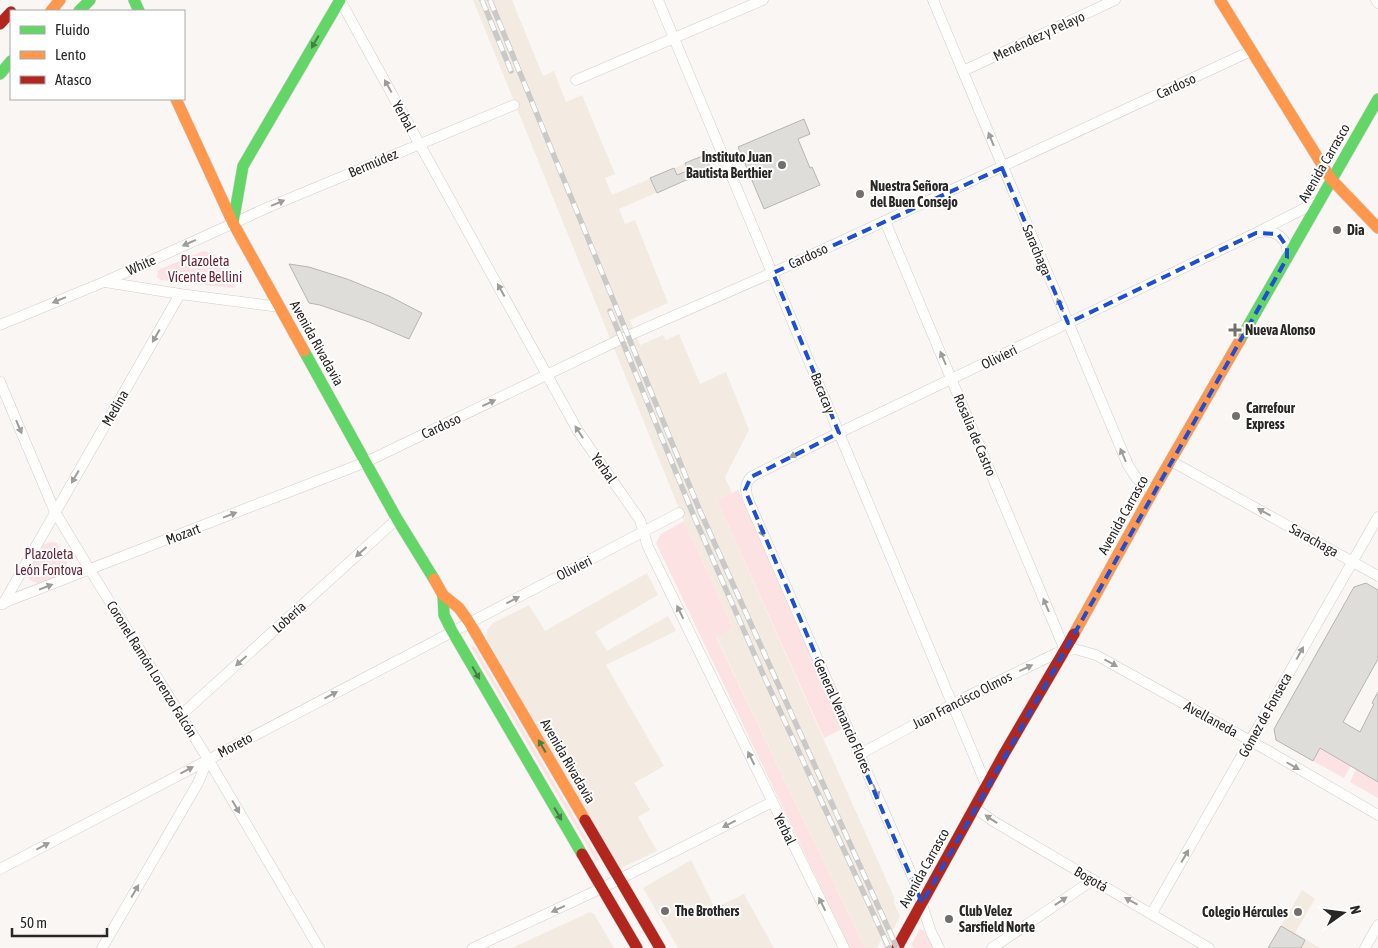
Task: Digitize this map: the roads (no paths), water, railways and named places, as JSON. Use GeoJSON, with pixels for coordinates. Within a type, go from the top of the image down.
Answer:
{"type":"FeatureCollection","features":[{"type":"Feature","properties":{"kind":"main road"},"geometry":{"type":"LineString","coordinates":[[52,10],[60,0]]}},
{"type":"Feature","properties":{"kind":"main road"},"geometry":{"type":"LineString","coordinates":[[80,10],[90,0]]}},
{"type":"Feature","properties":{"kind":"main road"},"geometry":{"type":"LineString","coordinates":[[233,223],[243,166],[340,0]]}},
{"type":"Feature","properties":{"kind":"main road"},"geometry":{"type":"LineString","coordinates":[[1220,0],[1331,179],[1378,228]]}},
{"type":"Feature","properties":{"kind":"main road"},"geometry":{"type":"LineString","coordinates":[[0,24],[10,14]]}},
{"type":"Feature","properties":{"kind":"main road"},"geometry":{"type":"LineString","coordinates":[[6,79],[10,65]]}},
{"type":"Feature","properties":{"kind":"main road","name":"Avenida Carrasco"},"geometry":{"type":"LineString","coordinates":[[897,948],[1004,754],[1378,98]]}},
{"type":"Feature","properties":{"kind":"main road","name":"Avenida Rivadavia"},"geometry":{"type":"LineString","coordinates":[[176,100],[198,151],[233,223],[397,519],[443,595],[459,608],[469,622],[660,948]]}},
{"type":"Feature","properties":{"kind":"main road","name":"Avenida Rivadavia"},"geometry":{"type":"LineString","coordinates":[[443,595],[444,615],[452,631],[636,948]]}},
{"type":"Feature","properties":{"kind":"street","name":"Yerbal"},"geometry":{"type":"LineString","coordinates":[[340,0],[578,431],[640,520],[648,547],[844,948]]}},
{"type":"Feature","properties":{"kind":"street","name":"Bacacay"},"geometry":{"type":"LineString","coordinates":[[658,0],[986,787]]}},
{"type":"Feature","properties":{"kind":"street"},"geometry":{"type":"LineString","coordinates":[[576,80],[763,0]]}},
{"type":"Feature","properties":{"kind":"street","name":"Sarachaga"},"geometry":{"type":"LineString","coordinates":[[932,0],[1128,465],[1137,479],[1154,492]]}},
{"type":"Feature","properties":{"kind":"street","name":"Menéndez y Pelayo"},"geometry":{"type":"LineString","coordinates":[[962,71],[1115,0]]}},
{"type":"Feature","properties":{"kind":"street","name":"Cardoso"},"geometry":{"type":"LineString","coordinates":[[366,462],[621,339],[773,273],[1251,51]]}},
{"type":"Feature","properties":{"kind":"street","name":"Bermúdez"},"geometry":{"type":"LineString","coordinates":[[233,223],[514,105]]}},
{"type":"Feature","properties":{"kind":"street","name":"Olivieri"},"geometry":{"type":"LineString","coordinates":[[746,485],[751,477],[1319,201]]}},
{"type":"Feature","properties":{"kind":"street","name":"Rosalia de Castro"},"geometry":{"type":"LineString","coordinates":[[885,221],[1065,650]]}},
{"type":"Feature","properties":{"kind":"street","name":"White"},"geometry":{"type":"LineString","coordinates":[[0,325],[104,282],[233,223]]}},
{"type":"Feature","properties":{"kind":"street"},"geometry":{"type":"LineString","coordinates":[[1256,233],[1273,232],[1282,238],[1287,247],[1287,258]]}},
{"type":"Feature","properties":{"kind":"street","name":"White"},"geometry":{"type":"LineString","coordinates":[[104,282],[180,294]]}},
{"type":"Feature","properties":{"kind":"street"},"geometry":{"type":"LineString","coordinates":[[180,294],[280,307]]}},
{"type":"Feature","properties":{"kind":"street","name":"Medina"},"geometry":{"type":"LineString","coordinates":[[1,606],[180,294]]}},
{"type":"Feature","properties":{"kind":"street","name":"Coronel Ramón Lorenzo Falcón"},"geometry":{"type":"LineString","coordinates":[[0,382],[55,512],[208,759],[319,948]]}},
{"type":"Feature","properties":{"kind":"street","name":"Sarachaga"},"geometry":{"type":"LineString","coordinates":[[1171,461],[1378,576]]}},
{"type":"Feature","properties":{"kind":"street","name":"Mozart"},"geometry":{"type":"LineString","coordinates":[[1,606],[366,462]]}},
{"type":"Feature","properties":{"kind":"street","name":"General Venancio Flores"},"geometry":{"type":"LineString","coordinates":[[746,485],[745,490],[750,504],[914,880],[931,932],[939,948]]}},
{"type":"Feature","properties":{"kind":"street","name":"Olivieri"},"geometry":{"type":"LineString","coordinates":[[469,622],[679,513]]}},
{"type":"Feature","properties":{"kind":"street","name":"Gómez de Fonseca"},"geometry":{"type":"LineString","coordinates":[[1152,913],[1378,516]]}},
{"type":"Feature","properties":{"kind":"street","name":"Lobería"},"geometry":{"type":"LineString","coordinates":[[181,715],[397,519]]}},
{"type":"Feature","properties":{"kind":"street","name":"Moreto"},"geometry":{"type":"LineString","coordinates":[[0,869],[469,622]]}},
{"type":"Feature","properties":{"kind":"street","name":"Avellaneda"},"geometry":{"type":"LineString","coordinates":[[1065,650],[1075,649],[1096,655],[1251,741],[1378,815]]}},
{"type":"Feature","properties":{"kind":"street","name":"Juan Francisco Olmos"},"geometry":{"type":"LineString","coordinates":[[860,754],[951,705],[1065,650]]}},
{"type":"Feature","properties":{"kind":"street"},"geometry":{"type":"LineString","coordinates":[[102,948],[198,783],[208,759]]}},
{"type":"Feature","properties":{"kind":"street"},"geometry":{"type":"LineString","coordinates":[[473,948],[602,888],[772,802]]}},
{"type":"Feature","properties":{"kind":"street","name":"Bogotá"},"geometry":{"type":"LineString","coordinates":[[974,808],[993,822],[1152,913],[1206,947]]}},
{"type":"Feature","properties":{"kind":"street"},"geometry":{"type":"LineString","coordinates":[[992,948],[1093,880]]}},
{"type":"Feature","properties":{"kind":"street"},"geometry":{"type":"LineString","coordinates":[[1364,948],[1378,925]]}},
{"type":"Feature","properties":{"kind":"railway"},"geometry":{"type":"LineString","coordinates":[[482,0],[511,71]]}},
{"type":"Feature","properties":{"kind":"railway"},"geometry":{"type":"LineString","coordinates":[[490,0],[700,511],[897,948]]}},
{"type":"Feature","properties":{"kind":"railway"},"geometry":{"type":"LineString","coordinates":[[610,311],[693,514],[763,674],[889,948]]}},
{"type":"Feature","properties":{"kind":"place","name":"Instituto Juan Bautista Berthier"},"geometry":{"type":"Point","coordinates":[782,165]}},
{"type":"Feature","properties":{"kind":"place","name":"Nuestra Señora del Buen Consejo"},"geometry":{"type":"Point","coordinates":[860,194]}},
{"type":"Feature","properties":{"kind":"place","name":"Dia"},"geometry":{"type":"Point","coordinates":[1337,230]}},
{"type":"Feature","properties":{"kind":"place","name":"Nueva Alonso"},"geometry":{"type":"Point","coordinates":[1235,330]}},
{"type":"Feature","properties":{"kind":"place","name":"Carrefour Express"},"geometry":{"type":"Point","coordinates":[1236,416]}},
{"type":"Feature","properties":{"kind":"place","name":"The Brothers"},"geometry":{"type":"Point","coordinates":[665,911]}},
{"type":"Feature","properties":{"kind":"place","name":"Colegio Hércules"},"geometry":{"type":"Point","coordinates":[1298,912]}},
{"type":"Feature","properties":{"kind":"place","name":"Club Velez Sarsfield Norte"},"geometry":{"type":"Point","coordinates":[949,919]}},
{"type":"Feature","properties":{"kind":"park label","name":"Plazoleta Vicente Bellini"},"geometry":{"type":"Point","coordinates":[205,270]}},
{"type":"Feature","properties":{"kind":"park label","name":"Plazoleta León Fontova"},"geometry":{"type":"Point","coordinates":[49,562]}}]}
